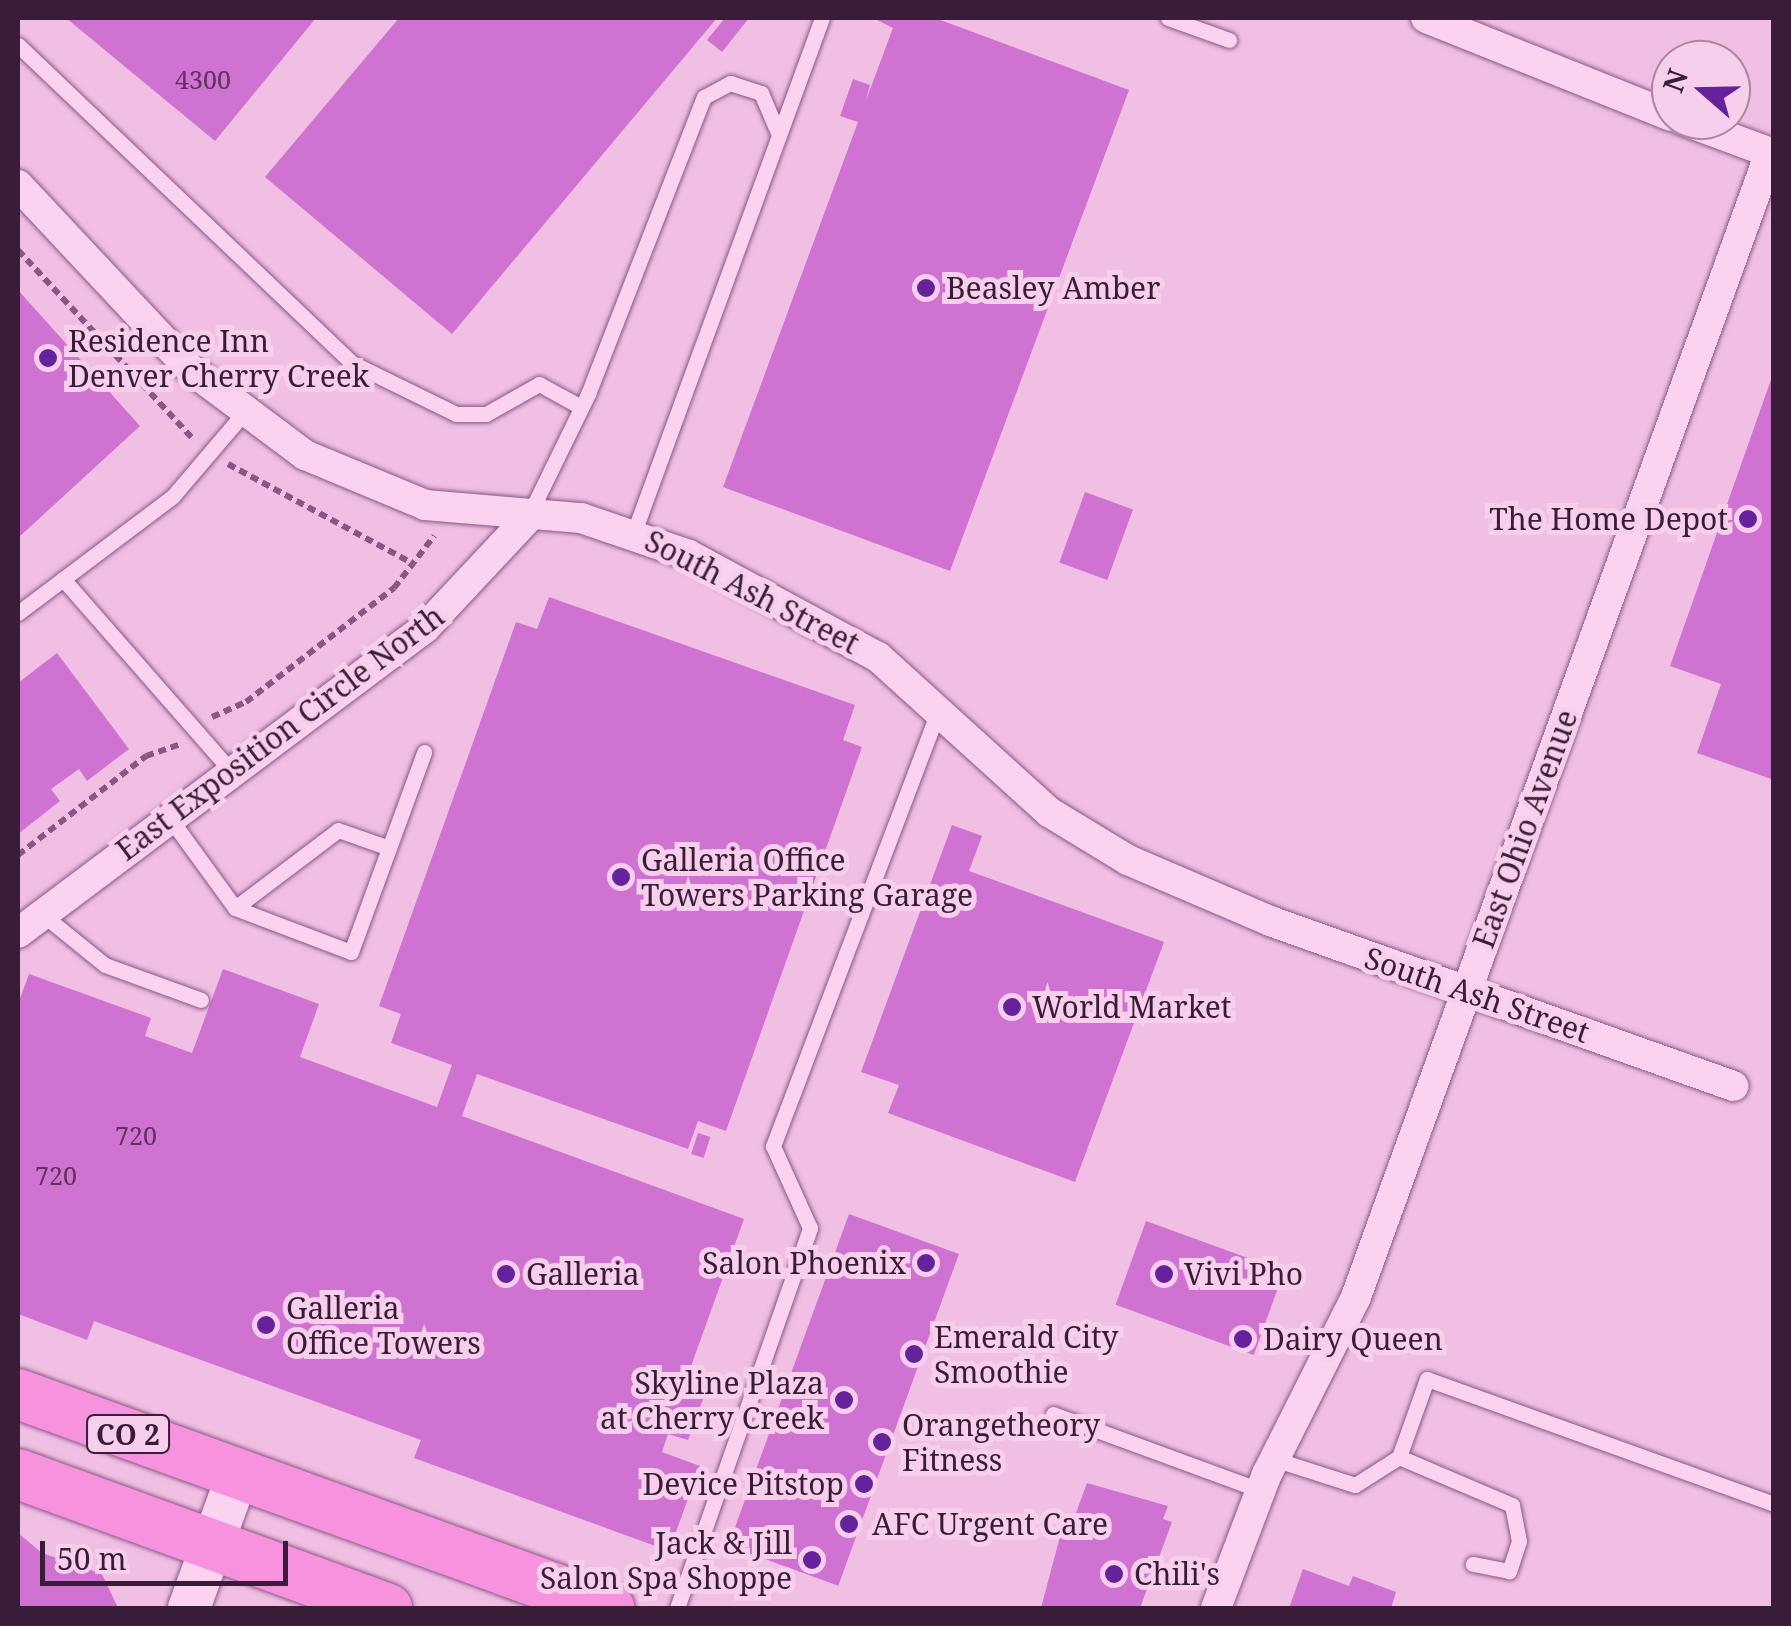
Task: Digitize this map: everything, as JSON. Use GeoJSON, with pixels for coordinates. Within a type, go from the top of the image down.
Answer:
{"type":"FeatureCollection","features":[{"type":"Feature","properties":{"kind":"main road","name":"CO 2"},"geometry":{"type":"LineString","coordinates":[[18,1394],[609,1608]]}},
{"type":"Feature","properties":{"kind":"main road","name":"CO 2"},"geometry":{"type":"LineString","coordinates":[[18,1474],[387,1608]]}},
{"type":"Feature","properties":{"kind":"street"},"geometry":{"type":"LineString","coordinates":[[1426,18],[1651,108]]}},
{"type":"Feature","properties":{"kind":"street"},"geometry":{"type":"LineString","coordinates":[[1737,140],[1772,153]]}},
{"type":"Feature","properties":{"kind":"street","name":"East Ohio Avenue"},"geometry":{"type":"LineString","coordinates":[[1216,1608],[1260,1490],[1356,1297],[1772,153]]}},
{"type":"Feature","properties":{"kind":"street","name":"South Ash Street"},"geometry":{"type":"LineString","coordinates":[[18,185],[242,415],[399,497],[527,519],[580,518],[634,532],[832,628],[940,706],[1021,789],[1095,843],[1223,903],[1733,1086]]}},
{"type":"Feature","properties":{"kind":"street","name":"East Exposition Circle North"},"geometry":{"type":"LineString","coordinates":[[18,933],[425,628],[527,519]]}},
{"type":"Feature","properties":{"kind":"street"},"geometry":{"type":"LineString","coordinates":[[189,1608],[238,1474]]}},
{"type":"Feature","properties":{"kind":"lane"},"geometry":{"type":"LineString","coordinates":[[634,532],[822,18]]}},
{"type":"Feature","properties":{"kind":"lane"},"geometry":{"type":"LineString","coordinates":[[1168,18],[1229,40]]}},
{"type":"Feature","properties":{"kind":"lane"},"geometry":{"type":"LineString","coordinates":[[18,45],[352,363],[466,416],[539,384],[579,406]]}},
{"type":"Feature","properties":{"kind":"lane"},"geometry":{"type":"LineString","coordinates":[[527,519],[579,406],[704,97],[730,83],[761,93],[779,135]]}},
{"type":"Feature","properties":{"kind":"lane"},"geometry":{"type":"LineString","coordinates":[[18,613],[185,485],[242,415]]}},
{"type":"Feature","properties":{"kind":"lane"},"geometry":{"type":"LineString","coordinates":[[63,579],[198,728],[231,771]]}},
{"type":"Feature","properties":{"kind":"lane"},"geometry":{"type":"LineString","coordinates":[[677,1608],[810,1228],[773,1146],[940,706]]}},
{"type":"Feature","properties":{"kind":"lane"},"geometry":{"type":"LineString","coordinates":[[169,817],[235,908],[352,952],[424,752]]}},
{"type":"Feature","properties":{"kind":"lane"},"geometry":{"type":"LineString","coordinates":[[235,908],[338,830],[389,848]]}},
{"type":"Feature","properties":{"kind":"lane"},"geometry":{"type":"LineString","coordinates":[[42,914],[106,965],[201,1000]]}},
{"type":"Feature","properties":{"kind":"lane"},"geometry":{"type":"LineString","coordinates":[[1274,1459],[1355,1484],[1399,1457],[1427,1380],[1774,1504]]}},
{"type":"Feature","properties":{"kind":"lane"},"geometry":{"type":"LineString","coordinates":[[1053,1414],[1260,1490]]}},
{"type":"Feature","properties":{"kind":"lane"},"geometry":{"type":"LineString","coordinates":[[1399,1457],[1512,1505],[1520,1541],[1509,1571],[1472,1564]]}},
{"type":"Feature","properties":{"kind":"path"},"geometry":{"type":"LineString","coordinates":[[18,855],[146,756],[198,728],[394,588],[408,561]]}},
{"type":"Feature","properties":{"kind":"building"},"geometry":{"type":"Polygon","coordinates":[[[66,18],[316,18],[215,141],[66,18]]]}},
{"type":"Feature","properties":{"kind":"building"},"geometry":{"type":"Polygon","coordinates":[[[399,18],[717,18],[452,334],[265,177],[399,18]]]}},
{"type":"Feature","properties":{"kind":"building"},"geometry":{"type":"Polygon","coordinates":[[[725,18],[749,18],[722,52],[707,40],[725,18]]]}},
{"type":"Feature","properties":{"kind":"building","name":"Beasley Amber"},"geometry":{"type":"Polygon","coordinates":[[[873,18],[935,18],[1129,90],[950,571],[723,487],[858,122],[840,116],[853,79],[870,85],[865,103],[893,28],[873,18]]]}},
{"type":"Feature","properties":{"kind":"building","name":"Residence Inn Denver Cherry Creek"},"geometry":{"type":"Polygon","coordinates":[[[18,290],[140,426],[18,538],[18,290]]]}},
{"type":"Feature","properties":{"kind":"building","name":"The Home Depot"},"geometry":{"type":"Polygon","coordinates":[[[1773,374],[1774,780],[1697,753],[1721,684],[1670,666],[1773,374]]]}},
{"type":"Feature","properties":{"kind":"building"},"geometry":{"type":"Polygon","coordinates":[[[1085,492],[1133,509],[1107,580],[1059,562],[1085,492]]]}},
{"type":"Feature","properties":{"kind":"building"},"geometry":{"type":"Polygon","coordinates":[[[549,597],[855,705],[843,740],[862,747],[726,1131],[698,1121],[688,1149],[477,1074],[462,1116],[744,1219],[685,1383],[706,1391],[688,1440],[668,1434],[662,1452],[700,1466],[669,1551],[414,1458],[421,1440],[94,1321],[87,1340],[18,1314],[18,1004],[29,974],[151,1018],[145,1036],[192,1053],[223,969],[319,1004],[300,1057],[437,1107],[452,1065],[391,1043],[401,1014],[379,1006],[516,622],[537,629],[549,597]]]}},
{"type":"Feature","properties":{"kind":"building"},"geometry":{"type":"Polygon","coordinates":[[[57,653],[129,749],[87,781],[79,769],[51,789],[60,801],[18,834],[18,683],[57,653]]]}},
{"type":"Feature","properties":{"kind":"building","name":"World Market"},"geometry":{"type":"Polygon","coordinates":[[[952,825],[982,836],[969,871],[1164,942],[1075,1182],[888,1113],[899,1085],[861,1072],[952,825]]]}},
{"type":"Feature","properties":{"kind":"building"},"geometry":{"type":"Polygon","coordinates":[[[698,1133],[710,1137],[704,1158],[691,1154],[698,1133]]]}},
{"type":"Feature","properties":{"kind":"building","name":"Skyline Plaza at Cherry Creek"},"geometry":{"type":"Polygon","coordinates":[[[849,1214],[959,1254],[838,1586],[728,1546],[849,1214]]]}},
{"type":"Feature","properties":{"kind":"building"},"geometry":{"type":"Polygon","coordinates":[[[1146,1221],[1284,1271],[1254,1355],[1116,1305],[1146,1221]]]}},
{"type":"Feature","properties":{"kind":"building","name":"Chili's"},"geometry":{"type":"Polygon","coordinates":[[[1087,1483],[1168,1506],[1163,1519],[1172,1522],[1140,1608],[1041,1608],[1062,1529],[1069,1532],[1087,1483]]]}},
{"type":"Feature","properties":{"kind":"building"},"geometry":{"type":"Polygon","coordinates":[[[18,1533],[42,1553],[102,1574],[118,1608],[18,1608],[18,1533]]]}},
{"type":"Feature","properties":{"kind":"building"},"geometry":{"type":"Polygon","coordinates":[[[1303,1569],[1349,1586],[1353,1576],[1396,1592],[1391,1608],[1289,1608],[1303,1569]]]}},
{"type":"Feature","properties":{"kind":"place","name":"Beasley Amber"},"geometry":{"type":"Point","coordinates":[926,288]}},
{"type":"Feature","properties":{"kind":"place","name":"Residence Inn Denver Cherry Creek"},"geometry":{"type":"Point","coordinates":[48,358]}},
{"type":"Feature","properties":{"kind":"place","name":"The Home Depot"},"geometry":{"type":"Point","coordinates":[1748,519]}},
{"type":"Feature","properties":{"kind":"place","name":"Galleria Office Towers Parking Garage"},"geometry":{"type":"Point","coordinates":[621,877]}},
{"type":"Feature","properties":{"kind":"place","name":"World Market"},"geometry":{"type":"Point","coordinates":[1012,1007]}},
{"type":"Feature","properties":{"kind":"place","name":"Salon Phoenix"},"geometry":{"type":"Point","coordinates":[926,1263]}},
{"type":"Feature","properties":{"kind":"place","name":"Galleria"},"geometry":{"type":"Point","coordinates":[506,1274]}},
{"type":"Feature","properties":{"kind":"place","name":"Vivi Pho"},"geometry":{"type":"Point","coordinates":[1164,1274]}},
{"type":"Feature","properties":{"kind":"place","name":"Galleria Office Towers"},"geometry":{"type":"Point","coordinates":[266,1325]}},
{"type":"Feature","properties":{"kind":"place","name":"Dairy Queen"},"geometry":{"type":"Point","coordinates":[1243,1339]}},
{"type":"Feature","properties":{"kind":"place","name":"Emerald City Smoothie"},"geometry":{"type":"Point","coordinates":[914,1354]}},
{"type":"Feature","properties":{"kind":"place","name":"Skyline Plaza at Cherry Creek"},"geometry":{"type":"Point","coordinates":[844,1400]}},
{"type":"Feature","properties":{"kind":"place","name":"Orangetheory Fitness"},"geometry":{"type":"Point","coordinates":[882,1442]}},
{"type":"Feature","properties":{"kind":"place","name":"Device Pitstop"},"geometry":{"type":"Point","coordinates":[864,1484]}},
{"type":"Feature","properties":{"kind":"place","name":"AFC Urgent Care"},"geometry":{"type":"Point","coordinates":[849,1524]}},
{"type":"Feature","properties":{"kind":"place","name":"Jack & Jill Salon Spa Shoppe"},"geometry":{"type":"Point","coordinates":[812,1560]}},
{"type":"Feature","properties":{"kind":"place","name":"Chili's"},"geometry":{"type":"Point","coordinates":[1114,1574]}}]}
